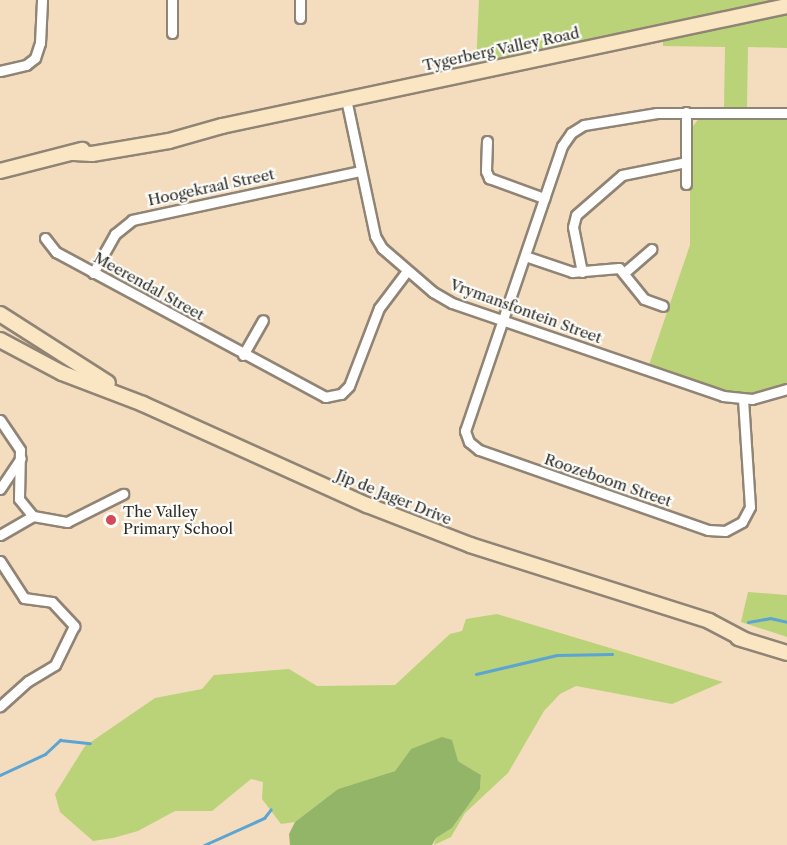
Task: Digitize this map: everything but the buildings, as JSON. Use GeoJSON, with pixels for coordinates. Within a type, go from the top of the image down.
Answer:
{"type":"FeatureCollection","features":[{"type":"Feature","properties":{"kind":"main road","name":"Tygerberg Valley Road"},"geometry":{"type":"LineString","coordinates":[[0,171],[74,153],[92,154],[169,141],[222,126],[787,6]]}},
{"type":"Feature","properties":{"kind":"main road","name":"Jip de Jager Drive"},"geometry":{"type":"LineString","coordinates":[[0,314],[52,351],[143,404]]}},
{"type":"Feature","properties":{"kind":"main road","name":"Jip de Jager Drive"},"geometry":{"type":"LineString","coordinates":[[0,340],[62,373],[143,404],[367,505],[470,545],[709,621],[745,640],[787,653]]}},
{"type":"Feature","properties":{"kind":"street"},"geometry":{"type":"LineString","coordinates":[[0,71],[26,65],[35,58],[40,43],[42,0]]}},
{"type":"Feature","properties":{"kind":"street"},"geometry":{"type":"LineString","coordinates":[[171,33],[172,0]]}},
{"type":"Feature","properties":{"kind":"street"},"geometry":{"type":"LineString","coordinates":[[300,0],[300,18]]}},
{"type":"Feature","properties":{"kind":"street","name":"Vrymansfontein Street"},"geometry":{"type":"LineString","coordinates":[[346,99],[375,236],[407,271],[446,300],[723,396],[743,399],[787,388]]}},
{"type":"Feature","properties":{"kind":"street"},"geometry":{"type":"LineString","coordinates":[[686,112],[686,184]]}},
{"type":"Feature","properties":{"kind":"street"},"geometry":{"type":"LineString","coordinates":[[502,321],[562,146],[575,130],[627,116],[686,112],[787,113]]}},
{"type":"Feature","properties":{"kind":"street"},"geometry":{"type":"LineString","coordinates":[[487,141],[486,171],[489,178],[544,198]]}},
{"type":"Feature","properties":{"kind":"street"},"geometry":{"type":"LineString","coordinates":[[582,272],[573,223],[578,212],[622,175],[686,162]]}},
{"type":"Feature","properties":{"kind":"street","name":"Hoogekraal Street"},"geometry":{"type":"LineString","coordinates":[[93,273],[115,234],[132,220],[361,171]]}},
{"type":"Feature","properties":{"kind":"street","name":"Meerendal Street"},"geometry":{"type":"LineString","coordinates":[[45,238],[52,249],[93,273],[315,395],[330,397],[341,394],[352,381],[379,308],[407,271]]}},
{"type":"Feature","properties":{"kind":"street"},"geometry":{"type":"LineString","coordinates":[[625,272],[651,249]]}},
{"type":"Feature","properties":{"kind":"street"},"geometry":{"type":"LineString","coordinates":[[525,256],[568,271],[582,272],[614,267],[625,272],[644,298],[663,306]]}},
{"type":"Feature","properties":{"kind":"street"},"geometry":{"type":"LineString","coordinates":[[243,355],[263,320]]}},
{"type":"Feature","properties":{"kind":"street","name":"Roozeboom Street"},"geometry":{"type":"LineString","coordinates":[[502,321],[466,424],[466,438],[473,447],[708,530],[736,527],[750,507],[743,399]]}},
{"type":"Feature","properties":{"kind":"street"},"geometry":{"type":"LineString","coordinates":[[0,420],[22,456],[19,499],[33,516]]}},
{"type":"Feature","properties":{"kind":"street"},"geometry":{"type":"LineString","coordinates":[[0,489],[22,456]]}},
{"type":"Feature","properties":{"kind":"street"},"geometry":{"type":"LineString","coordinates":[[0,535],[33,516],[67,522],[123,494]]}},
{"type":"Feature","properties":{"kind":"street"},"geometry":{"type":"LineString","coordinates":[[0,561],[24,598],[48,600],[71,618],[74,626],[56,665],[28,681],[0,706]]}},
{"type":"Feature","properties":{"kind":"green space"},"geometry":{"type":"Polygon","coordinates":[[[479,0],[787,0],[476,66],[479,0]]]}},
{"type":"Feature","properties":{"kind":"green space"},"geometry":{"type":"Polygon","coordinates":[[[787,11],[787,48],[748,47],[747,107],[724,107],[725,47],[663,46],[663,39],[787,11]]]}},
{"type":"Feature","properties":{"kind":"green space"},"geometry":{"type":"Polygon","coordinates":[[[700,117],[787,117],[787,383],[757,393],[724,391],[649,365],[690,245],[690,130],[700,117]]]}},
{"type":"Feature","properties":{"kind":"green space"},"geometry":{"type":"Polygon","coordinates":[[[748,592],[787,595],[787,637],[741,622],[748,592]]]}},
{"type":"Feature","properties":{"kind":"green space"},"geometry":{"type":"Polygon","coordinates":[[[497,614],[723,682],[672,704],[576,686],[560,694],[544,711],[508,773],[465,813],[451,837],[434,845],[436,838],[452,828],[480,789],[481,775],[458,761],[411,749],[395,771],[338,789],[295,822],[281,824],[262,799],[263,782],[251,779],[212,811],[175,811],[138,831],[113,838],[93,841],[60,812],[55,794],[85,746],[155,698],[202,689],[214,675],[289,669],[317,686],[395,685],[450,634],[462,631],[466,619],[497,614]]]}},
{"type":"Feature","properties":{"kind":"green space"},"geometry":{"type":"Polygon","coordinates":[[[442,737],[452,740],[458,761],[481,775],[480,789],[452,828],[436,838],[432,845],[290,845],[289,834],[295,822],[338,789],[395,771],[411,749],[442,737]]]}},
{"type":"Feature","properties":{"kind":"waterway"},"geometry":{"type":"LineString","coordinates":[[748,622],[770,618],[787,622]]}},
{"type":"Feature","properties":{"kind":"waterway"},"geometry":{"type":"LineString","coordinates":[[476,674],[557,655],[612,654]]}},
{"type":"Feature","properties":{"kind":"waterway"},"geometry":{"type":"LineString","coordinates":[[0,775],[45,754],[60,740],[90,743]]}},
{"type":"Feature","properties":{"kind":"waterway"},"geometry":{"type":"LineString","coordinates":[[204,845],[264,818],[271,809]]}},
{"type":"Feature","properties":{"kind":"place","name":"The Valley Primary School"},"geometry":{"type":"Point","coordinates":[111,520]}}]}
